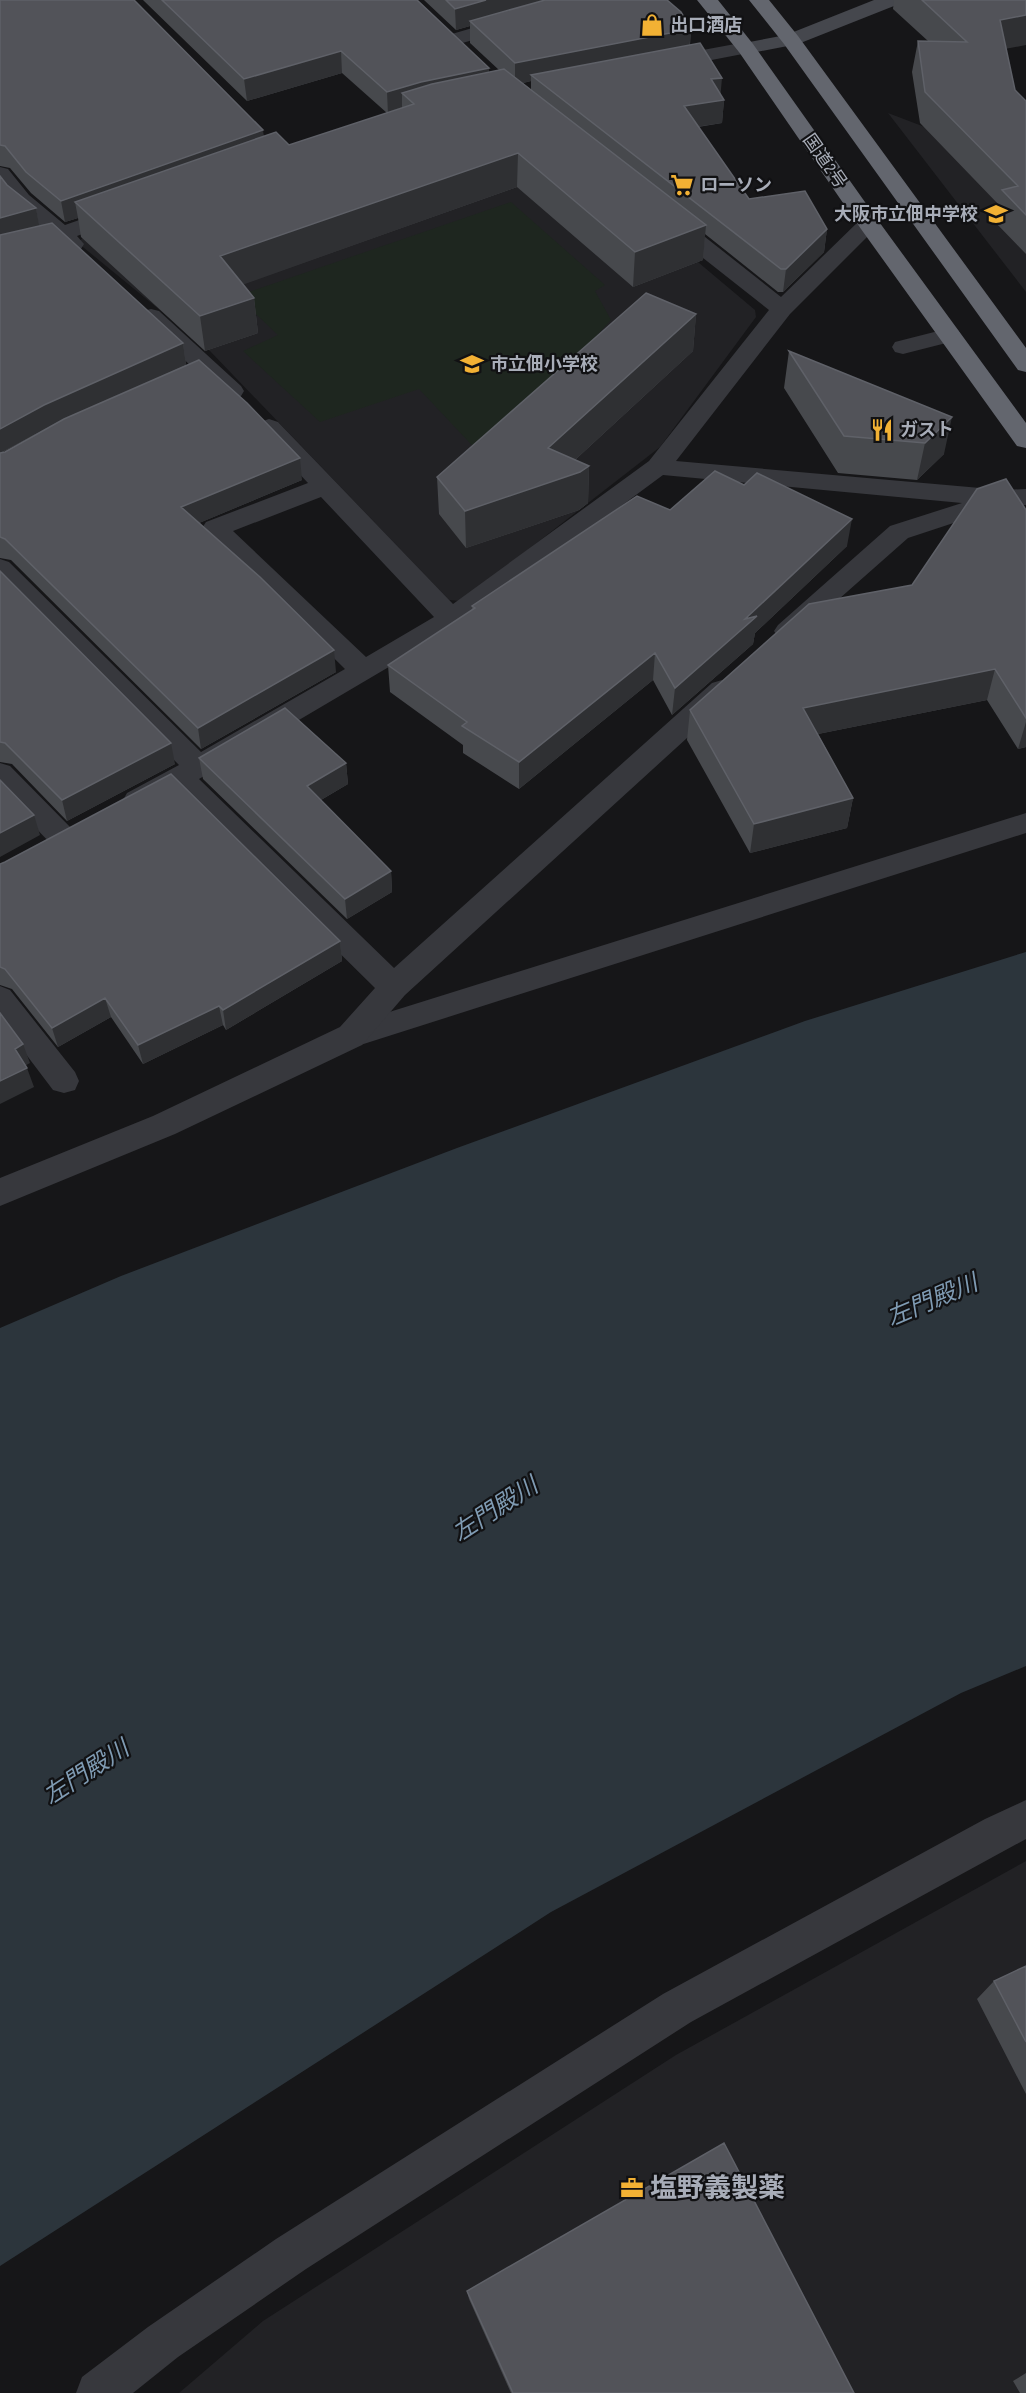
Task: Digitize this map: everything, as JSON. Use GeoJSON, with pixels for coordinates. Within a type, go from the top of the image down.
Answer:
{"type":"FeatureCollection","features":[{"type":"Feature","properties":{"kind":"highway","name":"国道2号"},"geometry":{"type":"LineString","coordinates":[[707,0],[746,48],[869,224],[1026,440]]}},
{"type":"Feature","properties":{"kind":"highway","name":"国道2号"},"geometry":{"type":"LineString","coordinates":[[759,0],[791,40],[1026,365]]}},
{"type":"Feature","properties":{"kind":"street"},"geometry":{"type":"LineString","coordinates":[[452,40],[590,0]]}},
{"type":"Feature","properties":{"kind":"street"},"geometry":{"type":"LineString","coordinates":[[643,67],[791,40],[892,0]]}},
{"type":"Feature","properties":{"kind":"street"},"geometry":{"type":"LineString","coordinates":[[435,24],[468,55]]}},
{"type":"Feature","properties":{"kind":"street"},"geometry":{"type":"LineString","coordinates":[[0,174],[21,200],[88,257]]}},
{"type":"Feature","properties":{"kind":"street"},"geometry":{"type":"LineString","coordinates":[[0,250],[62,234],[141,206]]}},
{"type":"Feature","properties":{"kind":"street"},"geometry":{"type":"LineString","coordinates":[[654,208],[782,309]]}},
{"type":"Feature","properties":{"kind":"street"},"geometry":{"type":"LineString","coordinates":[[116,811],[188,773],[452,619],[658,467],[782,309],[869,224]]}},
{"type":"Feature","properties":{"kind":"street"},"geometry":{"type":"LineString","coordinates":[[139,305],[197,372],[260,418],[452,619]]}},
{"type":"Feature","properties":{"kind":"street"},"geometry":{"type":"LineString","coordinates":[[658,467],[1014,498]]}},
{"type":"Feature","properties":{"kind":"street"},"geometry":{"type":"LineString","coordinates":[[324,486],[216,528],[363,670]]}},
{"type":"Feature","properties":{"kind":"street"},"geometry":{"type":"LineString","coordinates":[[765,651],[899,532],[1014,498]]}},
{"type":"Feature","properties":{"kind":"street"},"geometry":{"type":"LineString","coordinates":[[0,568],[188,773],[219,814],[394,987]]}},
{"type":"Feature","properties":{"kind":"street"},"geometry":{"type":"LineString","coordinates":[[0,1192],[164,1125],[351,1036],[394,987],[551,842],[738,675]]}},
{"type":"Feature","properties":{"kind":"street"},"geometry":{"type":"LineString","coordinates":[[0,773],[75,833],[37,854]]}},
{"type":"Feature","properties":{"kind":"lane"},"geometry":{"type":"LineString","coordinates":[[903,347],[950,335]]}},
{"type":"Feature","properties":{"kind":"lane"},"geometry":{"type":"LineString","coordinates":[[351,1036],[1026,823]]}},
{"type":"Feature","properties":{"kind":"lane"},"geometry":{"type":"LineString","coordinates":[[0,998],[64,1081]]}},
{"type":"Feature","properties":{"kind":"lane"},"geometry":{"type":"LineString","coordinates":[[98,2393],[163,2342],[291,2254],[677,2008],[998,1832],[1026,1819]]}},
{"type":"Feature","properties":{"kind":"shaded area","name":"市立佃小学校"},"geometry":{"type":"Polygon","coordinates":[[[510,104],[755,310],[756,317],[660,447],[462,601],[449,600],[210,351],[78,243],[89,231],[510,104]]]}},
{"type":"Feature","properties":{"kind":"shaded area","name":"大阪市立佃中学校"},"geometry":{"type":"Polygon","coordinates":[[[888,113],[951,137],[1026,118],[1026,292],[888,113]]]}},
{"type":"Feature","properties":{"kind":"shaded area"},"geometry":{"type":"Polygon","coordinates":[[[511,202],[605,285],[595,291],[611,320],[484,458],[419,389],[320,422],[243,351],[278,335],[237,296],[511,202]]]}},
{"type":"Feature","properties":{"kind":"shaded area"},"geometry":{"type":"Polygon","coordinates":[[[1026,1861],[1026,2393],[179,2393],[263,2321],[676,2055],[1026,1861]]]}},
{"type":"Feature","properties":{"kind":"water","name":"左門殿川"},"geometry":{"type":"Polygon","coordinates":[[[1026,952],[1026,1666],[961,1693],[551,1912],[0,2266],[0,1328],[121,1276],[457,1148],[805,1021],[1026,952]]]}},
{"type":"Feature","properties":{"kind":"building"},"geometry":{"type":"Polygon","coordinates":[[[0,0],[134,0],[263,130],[61,201],[26,172],[5,146],[0,145],[0,0]]]}},
{"type":"Feature","properties":{"kind":"building"},"geometry":{"type":"Polygon","coordinates":[[[162,0],[417,0],[489,68],[421,82],[387,92],[341,51],[244,79],[162,0]]]}},
{"type":"Feature","properties":{"kind":"building"},"geometry":{"type":"Polygon","coordinates":[[[446,0],[486,0],[455,9],[446,0]]]}},
{"type":"Feature","properties":{"kind":"building"},"geometry":{"type":"Polygon","coordinates":[[[545,0],[667,0],[681,12],[691,29],[515,63],[470,21],[545,0]]]}},
{"type":"Feature","properties":{"kind":"building"},"geometry":{"type":"Polygon","coordinates":[[[922,0],[1026,0],[1026,15],[1000,20],[1015,90],[1026,101],[1026,215],[1002,190],[1018,186],[925,92],[918,41],[967,42],[922,0]]]}},
{"type":"Feature","properties":{"kind":"building"},"geometry":{"type":"Polygon","coordinates":[[[700,43],[722,78],[711,79],[724,100],[684,106],[749,199],[805,191],[827,229],[786,269],[781,269],[531,75],[700,43]]]}},
{"type":"Feature","properties":{"kind":"building"},"geometry":{"type":"Polygon","coordinates":[[[504,69],[706,225],[635,252],[518,153],[220,256],[254,298],[200,316],[75,202],[276,132],[289,145],[414,104],[402,93],[432,84],[504,69]]]}},
{"type":"Feature","properties":{"kind":"building"},"geometry":{"type":"Polygon","coordinates":[[[0,176],[7,185],[36,208],[0,218],[0,176]]]}},
{"type":"Feature","properties":{"kind":"building"},"geometry":{"type":"Polygon","coordinates":[[[52,223],[183,343],[44,405],[0,429],[0,235],[52,223]]]}},
{"type":"Feature","properties":{"kind":"building"},"geometry":{"type":"Polygon","coordinates":[[[646,293],[696,314],[548,448],[589,466],[580,472],[465,511],[437,477],[646,293]]]}},
{"type":"Feature","properties":{"kind":"building"},"geometry":{"type":"Polygon","coordinates":[[[789,351],[952,417],[925,443],[844,436],[789,351]]]}},
{"type":"Feature","properties":{"kind":"building"},"geometry":{"type":"Polygon","coordinates":[[[199,360],[247,403],[300,458],[181,507],[260,577],[334,650],[198,728],[5,539],[0,537],[0,453],[64,419],[199,360]]]}},
{"type":"Feature","properties":{"kind":"building"},"geometry":{"type":"Polygon","coordinates":[[[715,471],[744,485],[757,473],[852,519],[745,619],[757,616],[675,688],[655,653],[519,762],[462,726],[467,722],[388,665],[637,496],[670,510],[715,471]]]}},
{"type":"Feature","properties":{"kind":"building"},"geometry":{"type":"Polygon","coordinates":[[[1006,479],[1026,510],[1026,718],[995,669],[803,708],[853,798],[754,824],[690,710],[809,604],[912,585],[977,489],[1006,479]]]}},
{"type":"Feature","properties":{"kind":"building"},"geometry":{"type":"Polygon","coordinates":[[[0,571],[171,743],[62,800],[5,743],[0,742],[0,571]]]}},
{"type":"Feature","properties":{"kind":"building"},"geometry":{"type":"Polygon","coordinates":[[[285,708],[346,763],[307,786],[391,871],[345,899],[199,758],[285,708]]]}},
{"type":"Feature","properties":{"kind":"building"},"geometry":{"type":"Polygon","coordinates":[[[171,774],[340,941],[223,1010],[219,1006],[138,1045],[105,998],[52,1028],[5,969],[0,967],[0,864],[171,774]]]}},
{"type":"Feature","properties":{"kind":"building"},"geometry":{"type":"Polygon","coordinates":[[[0,780],[34,815],[0,833],[0,780]]]}},
{"type":"Feature","properties":{"kind":"building"},"geometry":{"type":"Polygon","coordinates":[[[0,1013],[23,1044],[15,1049],[27,1068],[0,1081],[0,1013]]]}},
{"type":"Feature","properties":{"kind":"building"},"geometry":{"type":"Polygon","coordinates":[[[1026,1966],[1026,2042],[994,1981],[1026,1966]]]}},
{"type":"Feature","properties":{"kind":"building"},"geometry":{"type":"Polygon","coordinates":[[[724,2143],[854,2393],[513,2393],[467,2291],[724,2143]]]}},
{"type":"Feature","properties":{"kind":"place","name":"出口酒店"},"geometry":{"type":"Point","coordinates":[652,25]}},
{"type":"Feature","properties":{"kind":"place","name":"ローソン"},"geometry":{"type":"Point","coordinates":[682,185]}},
{"type":"Feature","properties":{"kind":"place","name":"大阪市立佃中学校"},"geometry":{"type":"Point","coordinates":[996,214]}},
{"type":"Feature","properties":{"kind":"place","name":"市立佃小学校"},"geometry":{"type":"Point","coordinates":[472,364]}},
{"type":"Feature","properties":{"kind":"place","name":"ガスト"},"geometry":{"type":"Point","coordinates":[882,430]}},
{"type":"Feature","properties":{"kind":"place","name":"塩野義製薬"},"geometry":{"type":"Point","coordinates":[632,2188]}}]}
